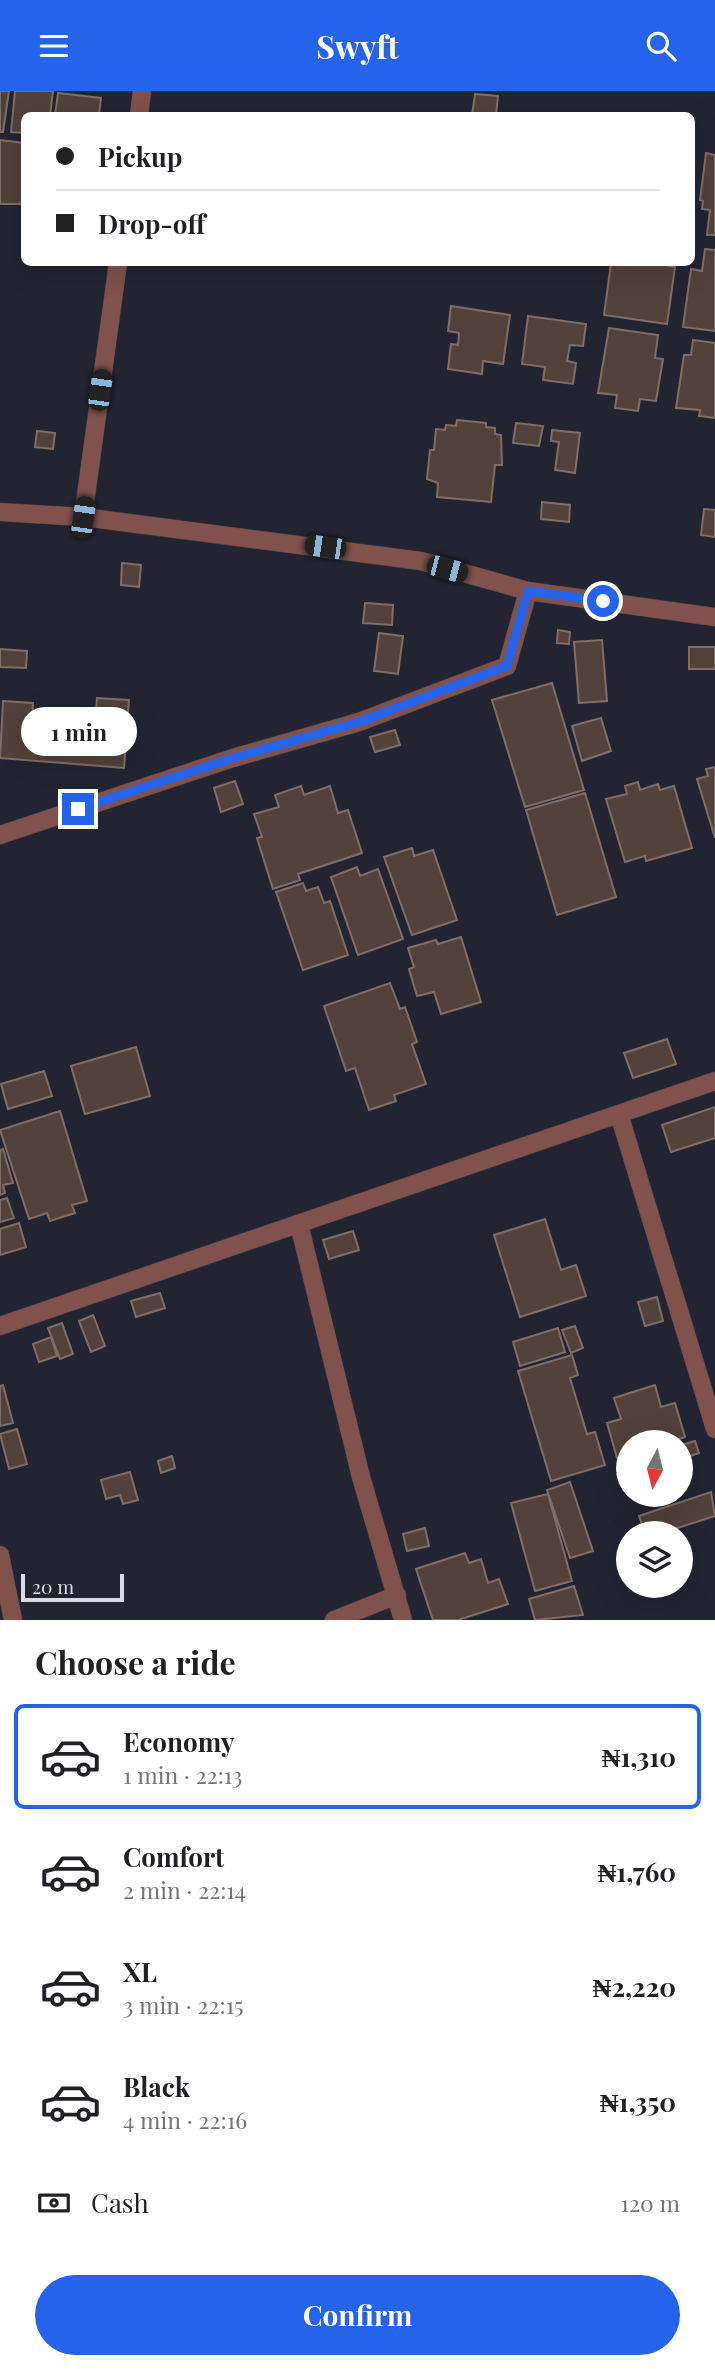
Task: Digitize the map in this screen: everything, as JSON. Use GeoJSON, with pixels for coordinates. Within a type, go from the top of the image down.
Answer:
{"type":"FeatureCollection","features":[{"type":"Feature","properties":{"kind":"street"},"geometry":{"type":"LineString","coordinates":[[139,112],[142,91]]}},
{"type":"Feature","properties":{"kind":"street"},"geometry":{"type":"LineString","coordinates":[[83,517],[118,266]]}},
{"type":"Feature","properties":{"kind":"street"},"geometry":{"type":"LineString","coordinates":[[0,512],[83,517],[421,561],[528,591],[715,617]]}},
{"type":"Feature","properties":{"kind":"street"},"geometry":{"type":"LineString","coordinates":[[0,835],[233,758],[359,722],[507,666],[528,591]]}},
{"type":"Feature","properties":{"kind":"street"},"geometry":{"type":"LineString","coordinates":[[0,1327],[715,1081]]}},
{"type":"Feature","properties":{"kind":"street"},"geometry":{"type":"LineString","coordinates":[[619,1114],[715,1429]]}},
{"type":"Feature","properties":{"kind":"street"},"geometry":{"type":"LineString","coordinates":[[299,1224],[362,1477],[403,1620]]}},
{"type":"Feature","properties":{"kind":"street"},"geometry":{"type":"LineString","coordinates":[[0,1555],[13,1620]]}},
{"type":"Feature","properties":{"kind":"street"},"geometry":{"type":"LineString","coordinates":[[334,1620],[397,1595]]}},
{"type":"Feature","properties":{"kind":"building"},"geometry":{"type":"Polygon","coordinates":[[[0,91],[9,91],[3,132],[0,132],[0,91]]]}},
{"type":"Feature","properties":{"kind":"building"},"geometry":{"type":"Polygon","coordinates":[[[15,91],[53,91],[50,112],[21,112],[21,133],[11,132],[15,91]]]}},
{"type":"Feature","properties":{"kind":"building"},"geometry":{"type":"Polygon","coordinates":[[[58,93],[101,98],[99,112],[55,112],[58,93]]]}},
{"type":"Feature","properties":{"kind":"building"},"geometry":{"type":"Polygon","coordinates":[[[475,94],[498,96],[496,112],[472,112],[475,94]]]}},
{"type":"Feature","properties":{"kind":"building"},"geometry":{"type":"Polygon","coordinates":[[[0,140],[21,143],[21,204],[0,204],[0,140]]]}},
{"type":"Feature","properties":{"kind":"building"},"geometry":{"type":"Polygon","coordinates":[[[706,153],[715,155],[715,235],[707,235],[710,210],[702,209],[703,201],[700,200],[706,153]]]}},
{"type":"Feature","properties":{"kind":"building"},"geometry":{"type":"Polygon","coordinates":[[[705,249],[715,250],[715,331],[683,327],[691,269],[702,271],[705,249]]]}},
{"type":"Feature","properties":{"kind":"building"},"geometry":{"type":"Polygon","coordinates":[[[611,266],[675,267],[667,324],[604,315],[611,266]]]}},
{"type":"Feature","properties":{"kind":"building"},"geometry":{"type":"Polygon","coordinates":[[[451,306],[510,315],[503,364],[483,361],[482,374],[448,369],[451,344],[458,345],[459,333],[448,331],[451,306]]]}},
{"type":"Feature","properties":{"kind":"building"},"geometry":{"type":"Polygon","coordinates":[[[528,316],[586,324],[583,346],[570,345],[567,361],[576,363],[573,384],[543,380],[545,367],[522,364],[528,316]]]}},
{"type":"Feature","properties":{"kind":"building"},"geometry":{"type":"Polygon","coordinates":[[[609,328],[658,335],[655,358],[663,359],[656,401],[640,399],[638,411],[615,408],[617,395],[598,393],[609,328]]]}},
{"type":"Feature","properties":{"kind":"building"},"geometry":{"type":"Polygon","coordinates":[[[693,340],[715,343],[715,418],[699,416],[700,410],[676,408],[684,355],[691,355],[693,340]]]}},
{"type":"Feature","properties":{"kind":"building"},"geometry":{"type":"Polygon","coordinates":[[[457,420],[486,423],[486,427],[495,428],[495,434],[501,435],[502,465],[495,465],[491,502],[437,497],[438,483],[427,479],[430,450],[434,450],[436,429],[445,430],[446,425],[456,426],[457,420]]]}},
{"type":"Feature","properties":{"kind":"building"},"geometry":{"type":"Polygon","coordinates":[[[516,423],[543,426],[539,446],[513,443],[516,423]]]}},
{"type":"Feature","properties":{"kind":"building"},"geometry":{"type":"Polygon","coordinates":[[[552,430],[580,433],[575,473],[555,470],[559,442],[551,441],[552,430]]]}},
{"type":"Feature","properties":{"kind":"building"},"geometry":{"type":"Polygon","coordinates":[[[37,431],[55,433],[53,449],[35,447],[37,431]]]}},
{"type":"Feature","properties":{"kind":"building"},"geometry":{"type":"Polygon","coordinates":[[[542,502],[570,505],[569,522],[541,519],[542,502]]]}},
{"type":"Feature","properties":{"kind":"building"},"geometry":{"type":"Polygon","coordinates":[[[704,509],[715,510],[715,537],[701,535],[704,509]]]}},
{"type":"Feature","properties":{"kind":"building"},"geometry":{"type":"Polygon","coordinates":[[[122,563],[141,565],[139,587],[121,585],[122,563]]]}},
{"type":"Feature","properties":{"kind":"building"},"geometry":{"type":"Polygon","coordinates":[[[365,603],[393,605],[392,625],[363,623],[365,603]]]}},
{"type":"Feature","properties":{"kind":"building"},"geometry":{"type":"Polygon","coordinates":[[[558,630],[570,632],[569,644],[557,643],[558,630]]]}},
{"type":"Feature","properties":{"kind":"building"},"geometry":{"type":"Polygon","coordinates":[[[379,633],[403,636],[398,674],[374,671],[379,633]]]}},
{"type":"Feature","properties":{"kind":"building"},"geometry":{"type":"Polygon","coordinates":[[[602,640],[607,701],[579,703],[574,642],[602,640]]]}},
{"type":"Feature","properties":{"kind":"building"},"geometry":{"type":"Polygon","coordinates":[[[689,647],[715,647],[715,669],[689,669],[689,647]]]}},
{"type":"Feature","properties":{"kind":"building"},"geometry":{"type":"Polygon","coordinates":[[[0,649],[27,651],[26,668],[0,667],[0,649]]]}},
{"type":"Feature","properties":{"kind":"building"},"geometry":{"type":"Polygon","coordinates":[[[552,683],[584,790],[525,807],[492,700],[552,683]]]}},
{"type":"Feature","properties":{"kind":"building"},"geometry":{"type":"Polygon","coordinates":[[[97,698],[129,700],[124,768],[0,758],[3,701],[33,703],[32,720],[95,725],[97,698]]]}},
{"type":"Feature","properties":{"kind":"building"},"geometry":{"type":"Polygon","coordinates":[[[601,718],[611,751],[582,761],[572,726],[601,718]]]}},
{"type":"Feature","properties":{"kind":"building"},"geometry":{"type":"Polygon","coordinates":[[[395,730],[400,745],[375,752],[370,737],[395,730]]]}},
{"type":"Feature","properties":{"kind":"building"},"geometry":{"type":"Polygon","coordinates":[[[715,767],[715,838],[697,779],[708,776],[706,769],[715,767]]]}},
{"type":"Feature","properties":{"kind":"building"},"geometry":{"type":"Polygon","coordinates":[[[235,781],[243,804],[221,812],[214,788],[235,781]]]}},
{"type":"Feature","properties":{"kind":"building"},"geometry":{"type":"Polygon","coordinates":[[[638,782],[640,790],[658,784],[660,790],[674,786],[692,848],[646,861],[645,856],[625,862],[606,799],[627,794],[625,786],[638,782]]]}},
{"type":"Feature","properties":{"kind":"building"},"geometry":{"type":"Polygon","coordinates":[[[301,786],[304,795],[330,786],[338,813],[348,810],[362,853],[298,874],[300,880],[273,889],[257,838],[262,837],[254,814],[279,807],[275,795],[301,786]]]}},
{"type":"Feature","properties":{"kind":"building"},"geometry":{"type":"Polygon","coordinates":[[[585,793],[616,897],[557,915],[526,810],[585,793]]]}},
{"type":"Feature","properties":{"kind":"building"},"geometry":{"type":"Polygon","coordinates":[[[412,848],[414,856],[433,850],[457,920],[412,935],[384,857],[412,848]]]}},
{"type":"Feature","properties":{"kind":"building"},"geometry":{"type":"Polygon","coordinates":[[[357,867],[360,876],[378,869],[403,939],[358,955],[331,877],[357,867]]]}},
{"type":"Feature","properties":{"kind":"building"},"geometry":{"type":"Polygon","coordinates":[[[303,883],[306,891],[318,887],[324,903],[330,901],[348,955],[303,970],[276,892],[303,883]]]}},
{"type":"Feature","properties":{"kind":"building"},"geometry":{"type":"Polygon","coordinates":[[[461,937],[481,1002],[441,1014],[434,992],[417,996],[409,969],[414,967],[408,948],[436,940],[438,944],[461,937]]]}},
{"type":"Feature","properties":{"kind":"building"},"geometry":{"type":"Polygon","coordinates":[[[390,983],[400,1009],[405,1007],[417,1042],[412,1044],[426,1084],[394,1095],[396,1101],[369,1110],[355,1068],[346,1071],[324,1006],[390,983]]]}},
{"type":"Feature","properties":{"kind":"building"},"geometry":{"type":"Polygon","coordinates":[[[667,1039],[676,1064],[633,1078],[624,1053],[667,1039]]]}},
{"type":"Feature","properties":{"kind":"building"},"geometry":{"type":"Polygon","coordinates":[[[136,1047],[150,1096],[85,1114],[71,1066],[136,1047]]]}},
{"type":"Feature","properties":{"kind":"building"},"geometry":{"type":"Polygon","coordinates":[[[44,1071],[52,1096],[8,1109],[1,1084],[44,1071]]]}},
{"type":"Feature","properties":{"kind":"building"},"geometry":{"type":"Polygon","coordinates":[[[715,1107],[715,1138],[671,1152],[662,1125],[715,1107]]]}},
{"type":"Feature","properties":{"kind":"building"},"geometry":{"type":"Polygon","coordinates":[[[60,1111],[87,1201],[72,1205],[75,1213],[50,1221],[47,1213],[29,1219],[0,1130],[60,1111]]]}},
{"type":"Feature","properties":{"kind":"building"},"geometry":{"type":"Polygon","coordinates":[[[3,1149],[13,1183],[3,1185],[5,1193],[0,1195],[0,1150],[3,1149]]]}},
{"type":"Feature","properties":{"kind":"building"},"geometry":{"type":"Polygon","coordinates":[[[7,1198],[14,1218],[0,1222],[0,1200],[7,1198]]]}},
{"type":"Feature","properties":{"kind":"building"},"geometry":{"type":"Polygon","coordinates":[[[545,1219],[561,1270],[576,1265],[586,1296],[520,1317],[494,1235],[545,1219]]]}},
{"type":"Feature","properties":{"kind":"building"},"geometry":{"type":"Polygon","coordinates":[[[19,1223],[26,1247],[0,1255],[0,1229],[19,1223]]]}},
{"type":"Feature","properties":{"kind":"building"},"geometry":{"type":"Polygon","coordinates":[[[353,1231],[359,1250],[329,1259],[323,1240],[353,1231]]]}},
{"type":"Feature","properties":{"kind":"building"},"geometry":{"type":"Polygon","coordinates":[[[160,1293],[165,1308],[136,1317],[131,1301],[160,1293]]]}},
{"type":"Feature","properties":{"kind":"building"},"geometry":{"type":"Polygon","coordinates":[[[657,1297],[663,1321],[645,1326],[638,1302],[657,1297]]]}},
{"type":"Feature","properties":{"kind":"building"},"geometry":{"type":"Polygon","coordinates":[[[93,1315],[105,1346],[91,1352],[79,1321],[93,1315]]]}},
{"type":"Feature","properties":{"kind":"building"},"geometry":{"type":"Polygon","coordinates":[[[62,1323],[73,1354],[60,1359],[48,1328],[62,1323]]]}},
{"type":"Feature","properties":{"kind":"building"},"geometry":{"type":"Polygon","coordinates":[[[575,1326],[583,1348],[571,1353],[562,1330],[575,1326]]]}},
{"type":"Feature","properties":{"kind":"building"},"geometry":{"type":"Polygon","coordinates":[[[558,1328],[565,1352],[520,1366],[513,1342],[558,1328]]]}},
{"type":"Feature","properties":{"kind":"building"},"geometry":{"type":"Polygon","coordinates":[[[51,1337],[57,1356],[39,1362],[33,1344],[51,1337]]]}},
{"type":"Feature","properties":{"kind":"building"},"geometry":{"type":"Polygon","coordinates":[[[572,1355],[578,1375],[570,1378],[587,1434],[595,1432],[605,1465],[551,1481],[518,1371],[572,1355]]]}},
{"type":"Feature","properties":{"kind":"building"},"geometry":{"type":"Polygon","coordinates":[[[3,1385],[13,1423],[0,1426],[0,1386],[3,1385]]]}},
{"type":"Feature","properties":{"kind":"building"},"geometry":{"type":"Polygon","coordinates":[[[655,1385],[661,1407],[675,1403],[683,1430],[616,1430],[616,1454],[607,1423],[621,1419],[614,1398],[655,1385]]]}},
{"type":"Feature","properties":{"kind":"building"},"geometry":{"type":"Polygon","coordinates":[[[17,1429],[27,1464],[9,1469],[0,1434],[17,1429]]]}},
{"type":"Feature","properties":{"kind":"building"},"geometry":{"type":"Polygon","coordinates":[[[693,1442],[699,1453],[693,1455],[693,1442]]]}},
{"type":"Feature","properties":{"kind":"building"},"geometry":{"type":"Polygon","coordinates":[[[172,1456],[175,1468],[161,1473],[158,1461],[172,1456]]]}},
{"type":"Feature","properties":{"kind":"building"},"geometry":{"type":"Polygon","coordinates":[[[130,1472],[138,1500],[123,1504],[120,1495],[106,1499],[101,1480],[130,1472]]]}},
{"type":"Feature","properties":{"kind":"building"},"geometry":{"type":"Polygon","coordinates":[[[570,1482],[593,1551],[570,1558],[547,1490],[570,1482]]]}},
{"type":"Feature","properties":{"kind":"building"},"geometry":{"type":"Polygon","coordinates":[[[711,1492],[715,1516],[693,1523],[641,1521],[639,1516],[666,1507],[693,1507],[693,1498],[711,1492]]]}},
{"type":"Feature","properties":{"kind":"building"},"geometry":{"type":"Polygon","coordinates":[[[548,1494],[572,1581],[535,1591],[511,1503],[548,1494]]]}},
{"type":"Feature","properties":{"kind":"building"},"geometry":{"type":"Polygon","coordinates":[[[425,1528],[429,1546],[407,1551],[403,1534],[425,1528]]]}},
{"type":"Feature","properties":{"kind":"building"},"geometry":{"type":"Polygon","coordinates":[[[465,1553],[469,1563],[481,1559],[488,1583],[499,1579],[508,1604],[458,1620],[433,1620],[416,1569],[465,1553]]]}},
{"type":"Feature","properties":{"kind":"building"},"geometry":{"type":"Polygon","coordinates":[[[574,1586],[583,1615],[535,1620],[529,1599],[574,1586]]]}},
{"type":"Feature","properties":{"kind":"route"},"geometry":{"type":"LineString","coordinates":[[78,809],[233,758],[359,722],[507,666],[528,591],[603,601]]}}]}
